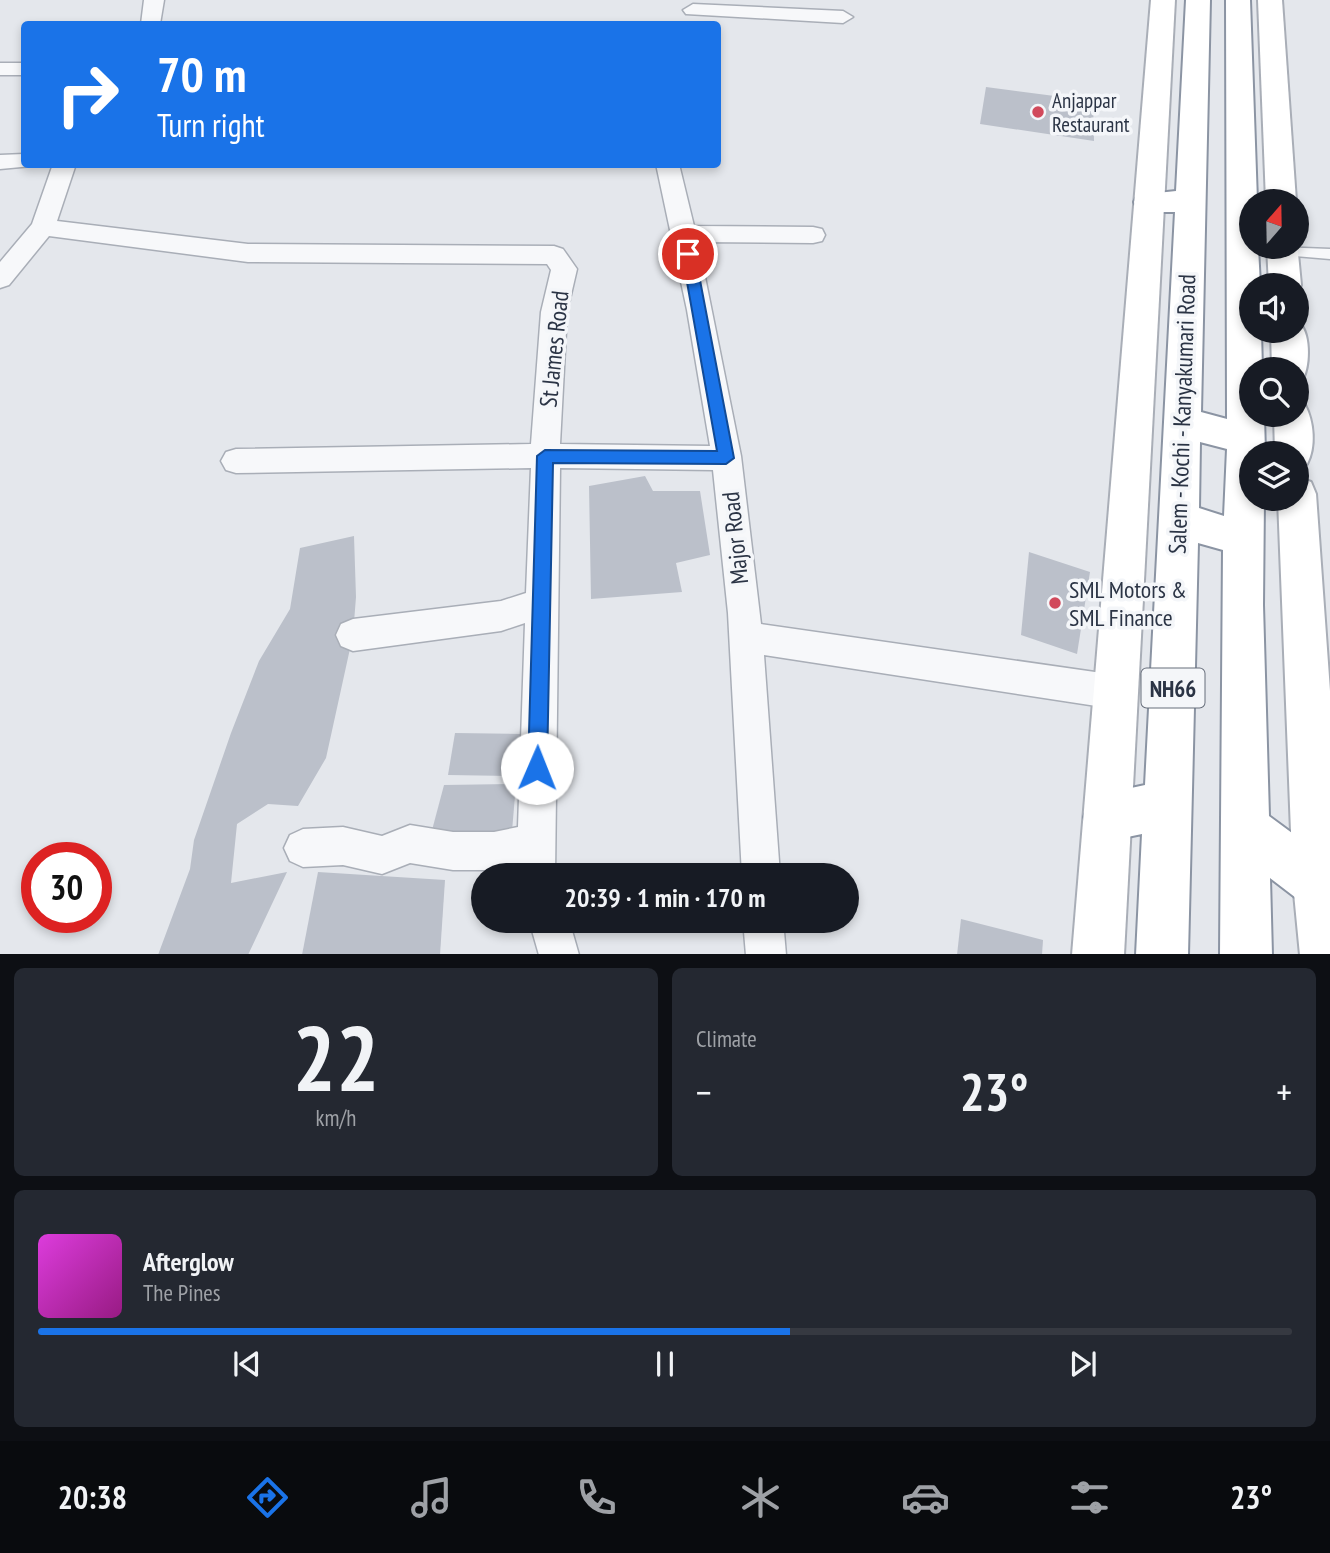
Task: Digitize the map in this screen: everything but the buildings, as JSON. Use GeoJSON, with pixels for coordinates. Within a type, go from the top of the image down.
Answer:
{"type":"FeatureCollection","features":[{"type":"Feature","properties":{"kind":"main road"},"geometry":{"type":"LineString","coordinates":[[1097,954],[1163,0]]}},
{"type":"Feature","properties":{"kind":"main road","name":"Salem - Kochi - Kanyakumari Road"},"geometry":{"type":"LineString","coordinates":[[1162,954],[1198,0]]}},
{"type":"Feature","properties":{"kind":"main road"},"geometry":{"type":"LineString","coordinates":[[1238,0],[1246,439],[1246,954]]}},
{"type":"Feature","properties":{"kind":"main road"},"geometry":{"type":"LineString","coordinates":[[1270,0],[1280,189]]}},
{"type":"Feature","properties":{"kind":"main road"},"geometry":{"type":"LineString","coordinates":[[1149,202],[1189,201]]}},
{"type":"Feature","properties":{"kind":"main road"},"geometry":{"type":"LineString","coordinates":[[1182,422],[1246,439]]}},
{"type":"Feature","properties":{"kind":"main road"},"geometry":{"type":"LineString","coordinates":[[1299,511],[1320,735],[1318,883],[1326,954]]}},
{"type":"Feature","properties":{"kind":"main road"},"geometry":{"type":"LineString","coordinates":[[1179,520],[1244,538]]}},
{"type":"Feature","properties":{"kind":"main road"},"geometry":{"type":"LineString","coordinates":[[1108,817],[1169,804]]}},
{"type":"Feature","properties":{"kind":"main road"},"geometry":{"type":"LineString","coordinates":[[1245,829],[1318,883]]}},
{"type":"Feature","properties":{"kind":"street"},"geometry":{"type":"LineString","coordinates":[[151,21],[153,0]]}},
{"type":"Feature","properties":{"kind":"street"},"geometry":{"type":"LineString","coordinates":[[693,11],[843,17]]}},
{"type":"Feature","properties":{"kind":"street"},"geometry":{"type":"LineString","coordinates":[[0,69],[21,69]]}},
{"type":"Feature","properties":{"kind":"street"},"geometry":{"type":"LineString","coordinates":[[0,162],[21,161]]}},
{"type":"Feature","properties":{"kind":"street"},"geometry":{"type":"LineString","coordinates":[[0,279],[43,227],[64,168]]}},
{"type":"Feature","properties":{"kind":"street","name":"Major Road"},"geometry":{"type":"LineString","coordinates":[[668,168],[684,234],[726,458],[746,637],[760,863]]}},
{"type":"Feature","properties":{"kind":"street","name":"St James Road"},"geometry":{"type":"LineString","coordinates":[[43,227],[248,253],[554,255],[564,269],[554,312],[545,456],[536,859]]}},
{"type":"Feature","properties":{"kind":"street"},"geometry":{"type":"LineString","coordinates":[[684,234],[813,235]]}},
{"type":"Feature","properties":{"kind":"street"},"geometry":{"type":"LineString","coordinates":[[236,461],[545,456],[726,458]]}},
{"type":"Feature","properties":{"kind":"street"},"geometry":{"type":"LineString","coordinates":[[353,635],[501,616],[541,603]]}},
{"type":"Feature","properties":{"kind":"street"},"geometry":{"type":"LineString","coordinates":[[746,637],[1116,692]]}},
{"type":"Feature","properties":{"kind":"street"},"geometry":{"type":"LineString","coordinates":[[303,848],[343,846],[382,855],[410,844],[453,851],[494,851],[536,859]]}},
{"type":"Feature","properties":{"kind":"street"},"geometry":{"type":"LineString","coordinates":[[553,933],[559,954]]}},
{"type":"Feature","properties":{"kind":"street"},"geometry":{"type":"LineString","coordinates":[[765,933],[766,954]]}},
{"type":"Feature","properties":{"kind":"lane"},"geometry":{"type":"LineString","coordinates":[[1309,251],[1330,254]]}},
{"type":"Feature","properties":{"kind":"place","name":"Anjappar Restaurant"},"geometry":{"type":"Point","coordinates":[1038,112]}},
{"type":"Feature","properties":{"kind":"place","name":"SML Motors & SML Finance"},"geometry":{"type":"Point","coordinates":[1055,603]}},
{"type":"Feature","properties":{"kind":"route"},"geometry":{"type":"LineString","coordinates":[[537,768],[545,456],[726,458],[688,254]]}}]}
